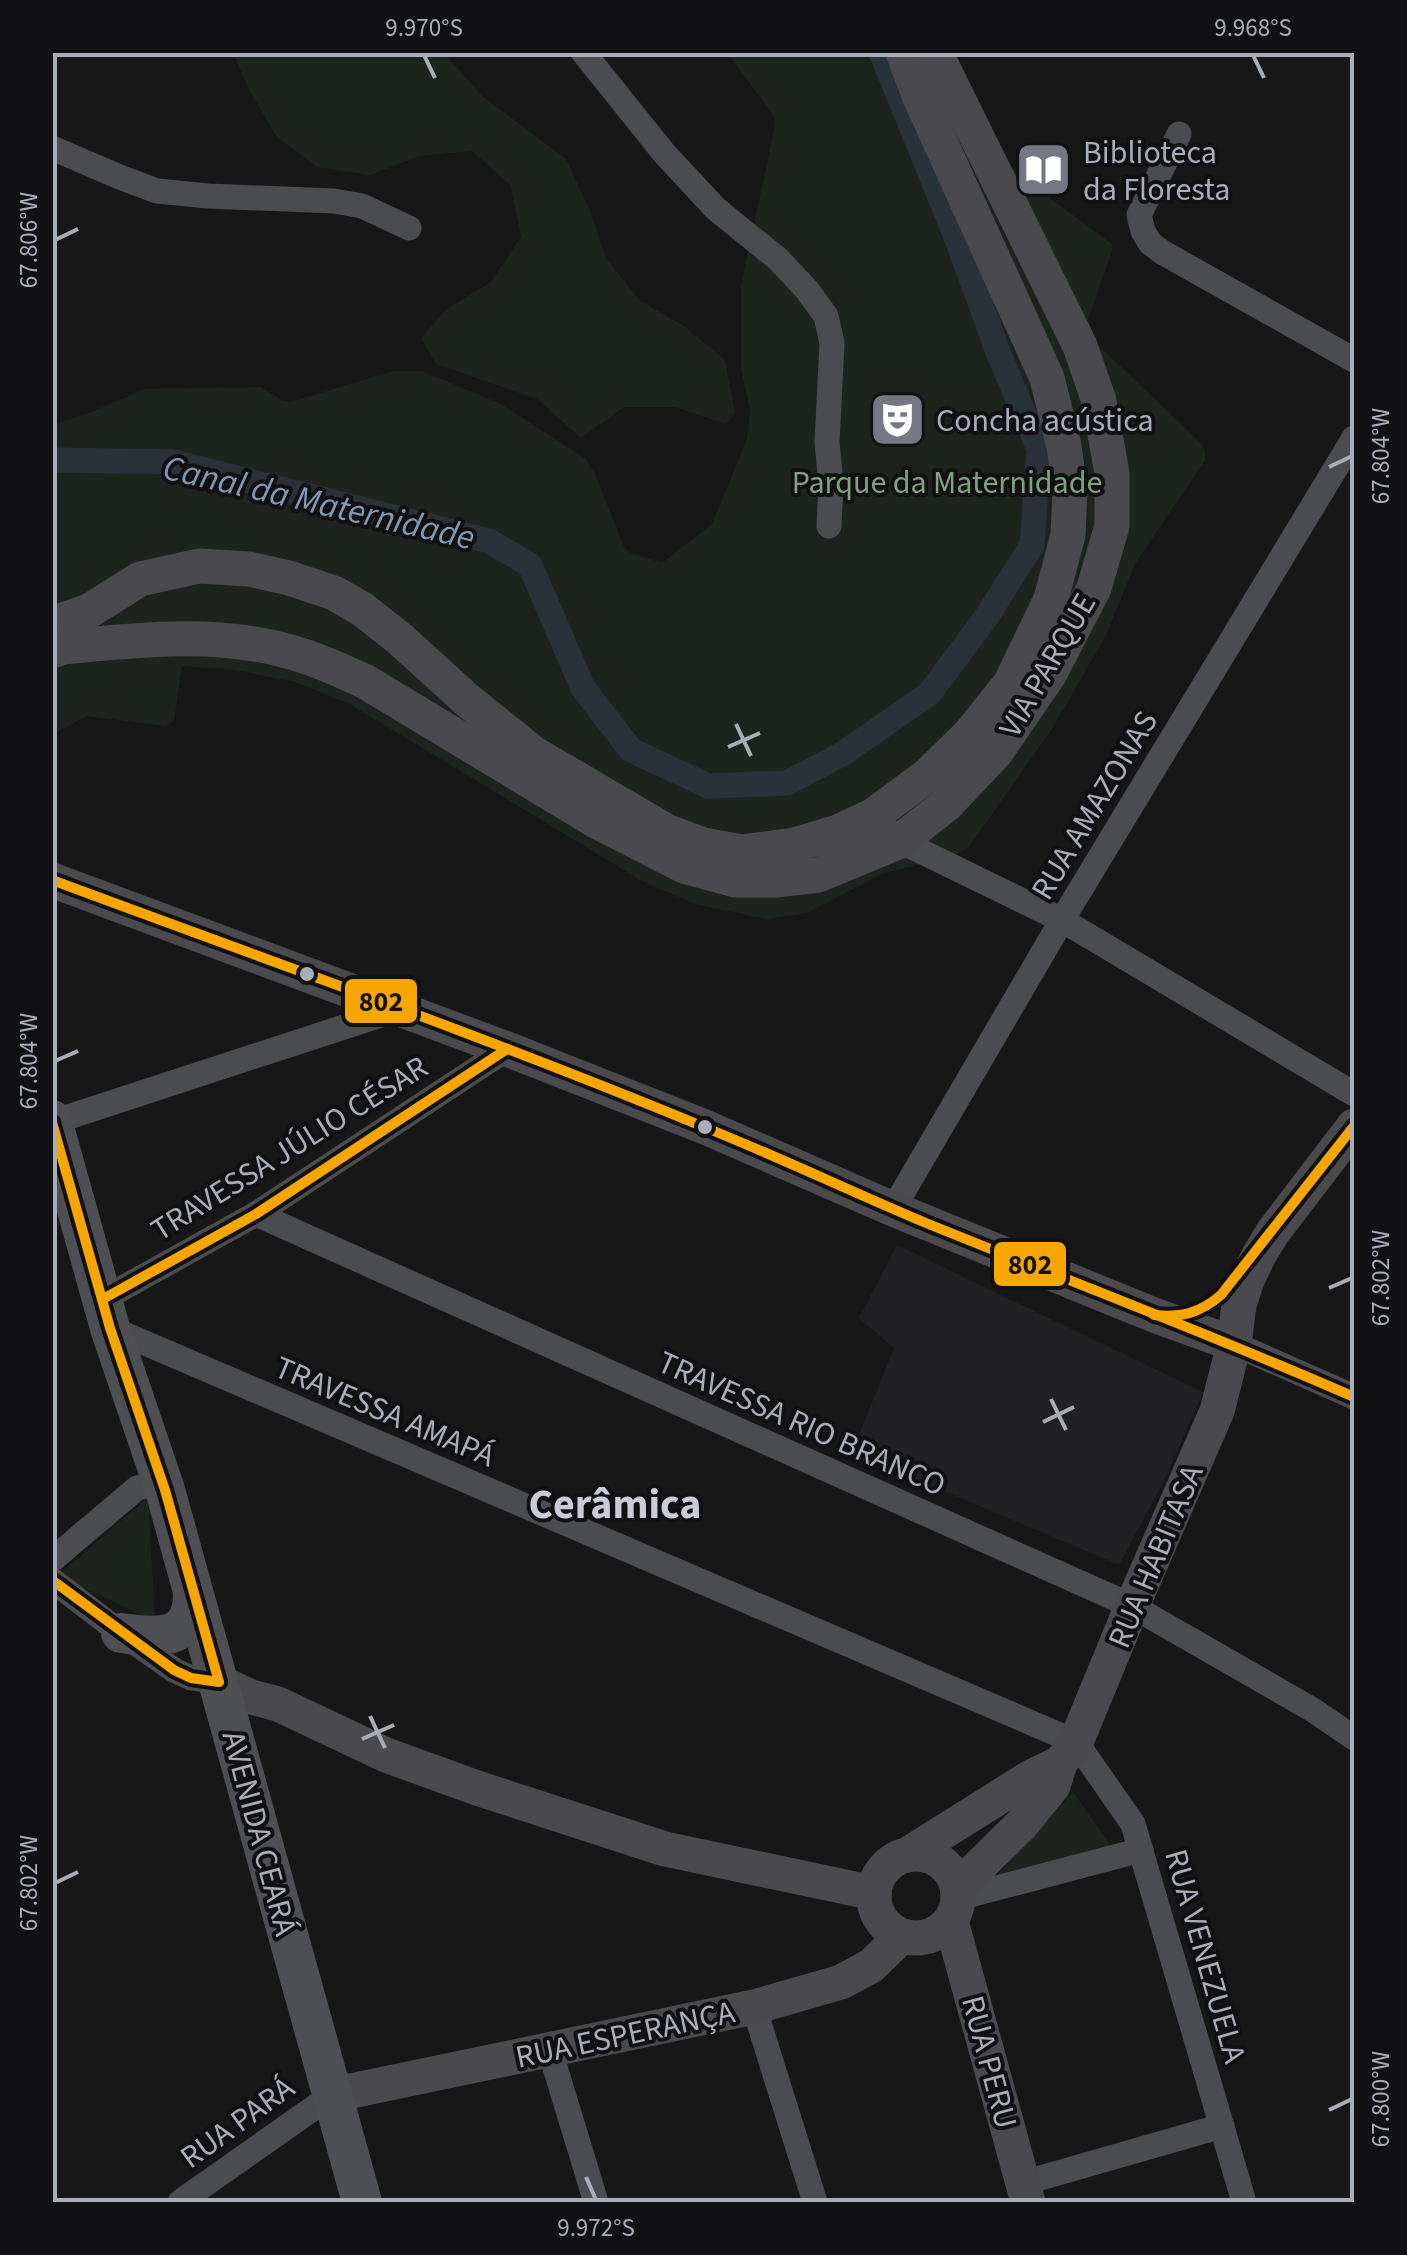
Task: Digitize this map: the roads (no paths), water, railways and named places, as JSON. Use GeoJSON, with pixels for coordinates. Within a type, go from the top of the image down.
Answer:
{"type":"FeatureCollection","features":[{"type":"Feature","properties":{"kind":"main road","name":"AVENIDA CEARÁ"},"geometry":{"type":"LineString","coordinates":[[53,1121],[107,1313],[165,1490],[362,2202]]}},
{"type":"Feature","properties":{"kind":"main road"},"geometry":{"type":"LineString","coordinates":[[121,1633],[147,1637],[178,1631],[193,1610],[193,1594]]}},
{"type":"Feature","properties":{"kind":"street"},"geometry":{"type":"LineString","coordinates":[[582,52],[664,153],[716,209],[778,260],[826,316],[832,343],[827,442],[829,526]]}},
{"type":"Feature","properties":{"kind":"street","name":"VIA PARQUE"},"geometry":{"type":"LineString","coordinates":[[52,621],[88,611],[140,579],[199,566],[249,569],[289,578],[362,609],[533,753],[668,832],[702,845],[742,852],[794,845],[838,832],[874,815],[928,776],[970,734],[1010,684],[1050,599],[1068,534],[1070,490],[1047,378],[919,95],[904,52]]}},
{"type":"Feature","properties":{"kind":"street","name":"VIA PARQUE"},"geometry":{"type":"LineString","coordinates":[[52,651],[151,639],[237,642],[286,650],[366,682],[598,822],[684,866],[736,880],[818,875],[900,840],[946,804],[996,752],[1050,673],[1094,588],[1112,526],[1112,473],[1099,402],[1080,346],[935,52]]}},
{"type":"Feature","properties":{"kind":"street"},"geometry":{"type":"LineString","coordinates":[[1179,134],[1140,214],[1150,243],[1354,360]]}},
{"type":"Feature","properties":{"kind":"street"},"geometry":{"type":"LineString","coordinates":[[52,148],[157,190],[208,196],[334,200],[362,206],[409,228]]}},
{"type":"Feature","properties":{"kind":"street","name":"RUA AMAZONAS"},"geometry":{"type":"LineString","coordinates":[[893,1209],[1062,920],[1354,438]]}},
{"type":"Feature","properties":{"kind":"street"},"geometry":{"type":"LineString","coordinates":[[140,579],[130,597],[131,613],[136,628],[151,639]]}},
{"type":"Feature","properties":{"kind":"street"},"geometry":{"type":"LineString","coordinates":[[874,815],[900,840],[1062,920],[1354,1094]]}},
{"type":"Feature","properties":{"kind":"street"},"geometry":{"type":"LineString","coordinates":[[52,880],[508,1048],[705,1127],[893,1209],[1234,1344],[1354,1397]]}},
{"type":"Feature","properties":{"kind":"street"},"geometry":{"type":"LineString","coordinates":[[53,1121],[399,1008]]}},
{"type":"Feature","properties":{"kind":"street","name":"TRAVESSA JÚLIO CÉSAR"},"geometry":{"type":"LineString","coordinates":[[107,1313],[508,1048]]}},
{"type":"Feature","properties":{"kind":"street"},"geometry":{"type":"LineString","coordinates":[[1154,1315],[1186,1316],[1216,1301],[1354,1126]]}},
{"type":"Feature","properties":{"kind":"street","name":"TRAVESSA RIO BRANCO"},"geometry":{"type":"LineString","coordinates":[[256,1214],[1132,1606],[1354,1738]]}},
{"type":"Feature","properties":{"kind":"street","name":"RUA HABITASA"},"geometry":{"type":"LineString","coordinates":[[956,1902],[1053,1786],[1217,1411],[1234,1344],[1239,1304],[1259,1254],[1273,1232]]}},
{"type":"Feature","properties":{"kind":"street","name":"TRAVESSA AMAPÁ"},"geometry":{"type":"LineString","coordinates":[[107,1313],[1068,1752]]}},
{"type":"Feature","properties":{"kind":"street"},"geometry":{"type":"LineString","coordinates":[[52,1560],[137,1488],[150,1485],[165,1490]]}},
{"type":"Feature","properties":{"kind":"street"},"geometry":{"type":"LineString","coordinates":[[52,1580],[174,1670],[191,1678],[218,1682],[295,1712],[386,1754],[665,1849],[874,1894]]}},
{"type":"Feature","properties":{"kind":"street"},"geometry":{"type":"LineString","coordinates":[[910,1854],[1068,1752]]}},
{"type":"Feature","properties":{"kind":"street","name":"RUA VENEZUELA"},"geometry":{"type":"LineString","coordinates":[[1068,1752],[1134,1824],[1244,2202]]}},
{"type":"Feature","properties":{"kind":"street"},"geometry":{"type":"LineString","coordinates":[[956,1902],[1141,1850]]}},
{"type":"Feature","properties":{"kind":"street"},"geometry":{"type":"LineString","coordinates":[[910,1854],[923,1854],[946,1865],[954,1876],[956,1902],[934,1935],[913,1939],[892,1932],[882,1921],[874,1894],[885,1867],[910,1854]]}},
{"type":"Feature","properties":{"kind":"street","name":"RUA PERU"},"geometry":{"type":"LineString","coordinates":[[956,1902],[1026,2193]]}},
{"type":"Feature","properties":{"kind":"street","name":"RUA ESPERANÇA"},"geometry":{"type":"LineString","coordinates":[[332,2095],[754,2006],[840,1982],[871,1966],[902,1936]]}},
{"type":"Feature","properties":{"kind":"street"},"geometry":{"type":"LineString","coordinates":[[754,2006],[815,2202]]}},
{"type":"Feature","properties":{"kind":"street"},"geometry":{"type":"LineString","coordinates":[[550,2051],[596,2202]]}},
{"type":"Feature","properties":{"kind":"street","name":"RUA PARÁ"},"geometry":{"type":"LineString","coordinates":[[180,2202],[332,2095]]}},
{"type":"Feature","properties":{"kind":"street"},"geometry":{"type":"LineString","coordinates":[[1026,2193],[1222,2126]]}},
{"type":"Feature","properties":{"kind":"waterway","name":"Canal da Maternidade"},"geometry":{"type":"LineString","coordinates":[[52,460],[174,462],[489,541],[530,565],[583,688],[631,750],[708,786],[787,783],[842,754],[929,694],[987,616],[1032,545],[1039,449],[881,52]]}},
{"type":"Feature","properties":{"kind":"place","name":"Biblioteca da Floresta"},"geometry":{"type":"Point","coordinates":[1044,170]}},
{"type":"Feature","properties":{"kind":"place","name":"Concha acústica"},"geometry":{"type":"Point","coordinates":[897,420]}},
{"type":"Feature","properties":{"kind":"district","name":"Cerâmica"},"geometry":{"type":"Point","coordinates":[615,1503]}},
{"type":"Feature","properties":{"kind":"park label","name":"Parque da Maternidade"},"geometry":{"type":"Point","coordinates":[947,482]}}]}
